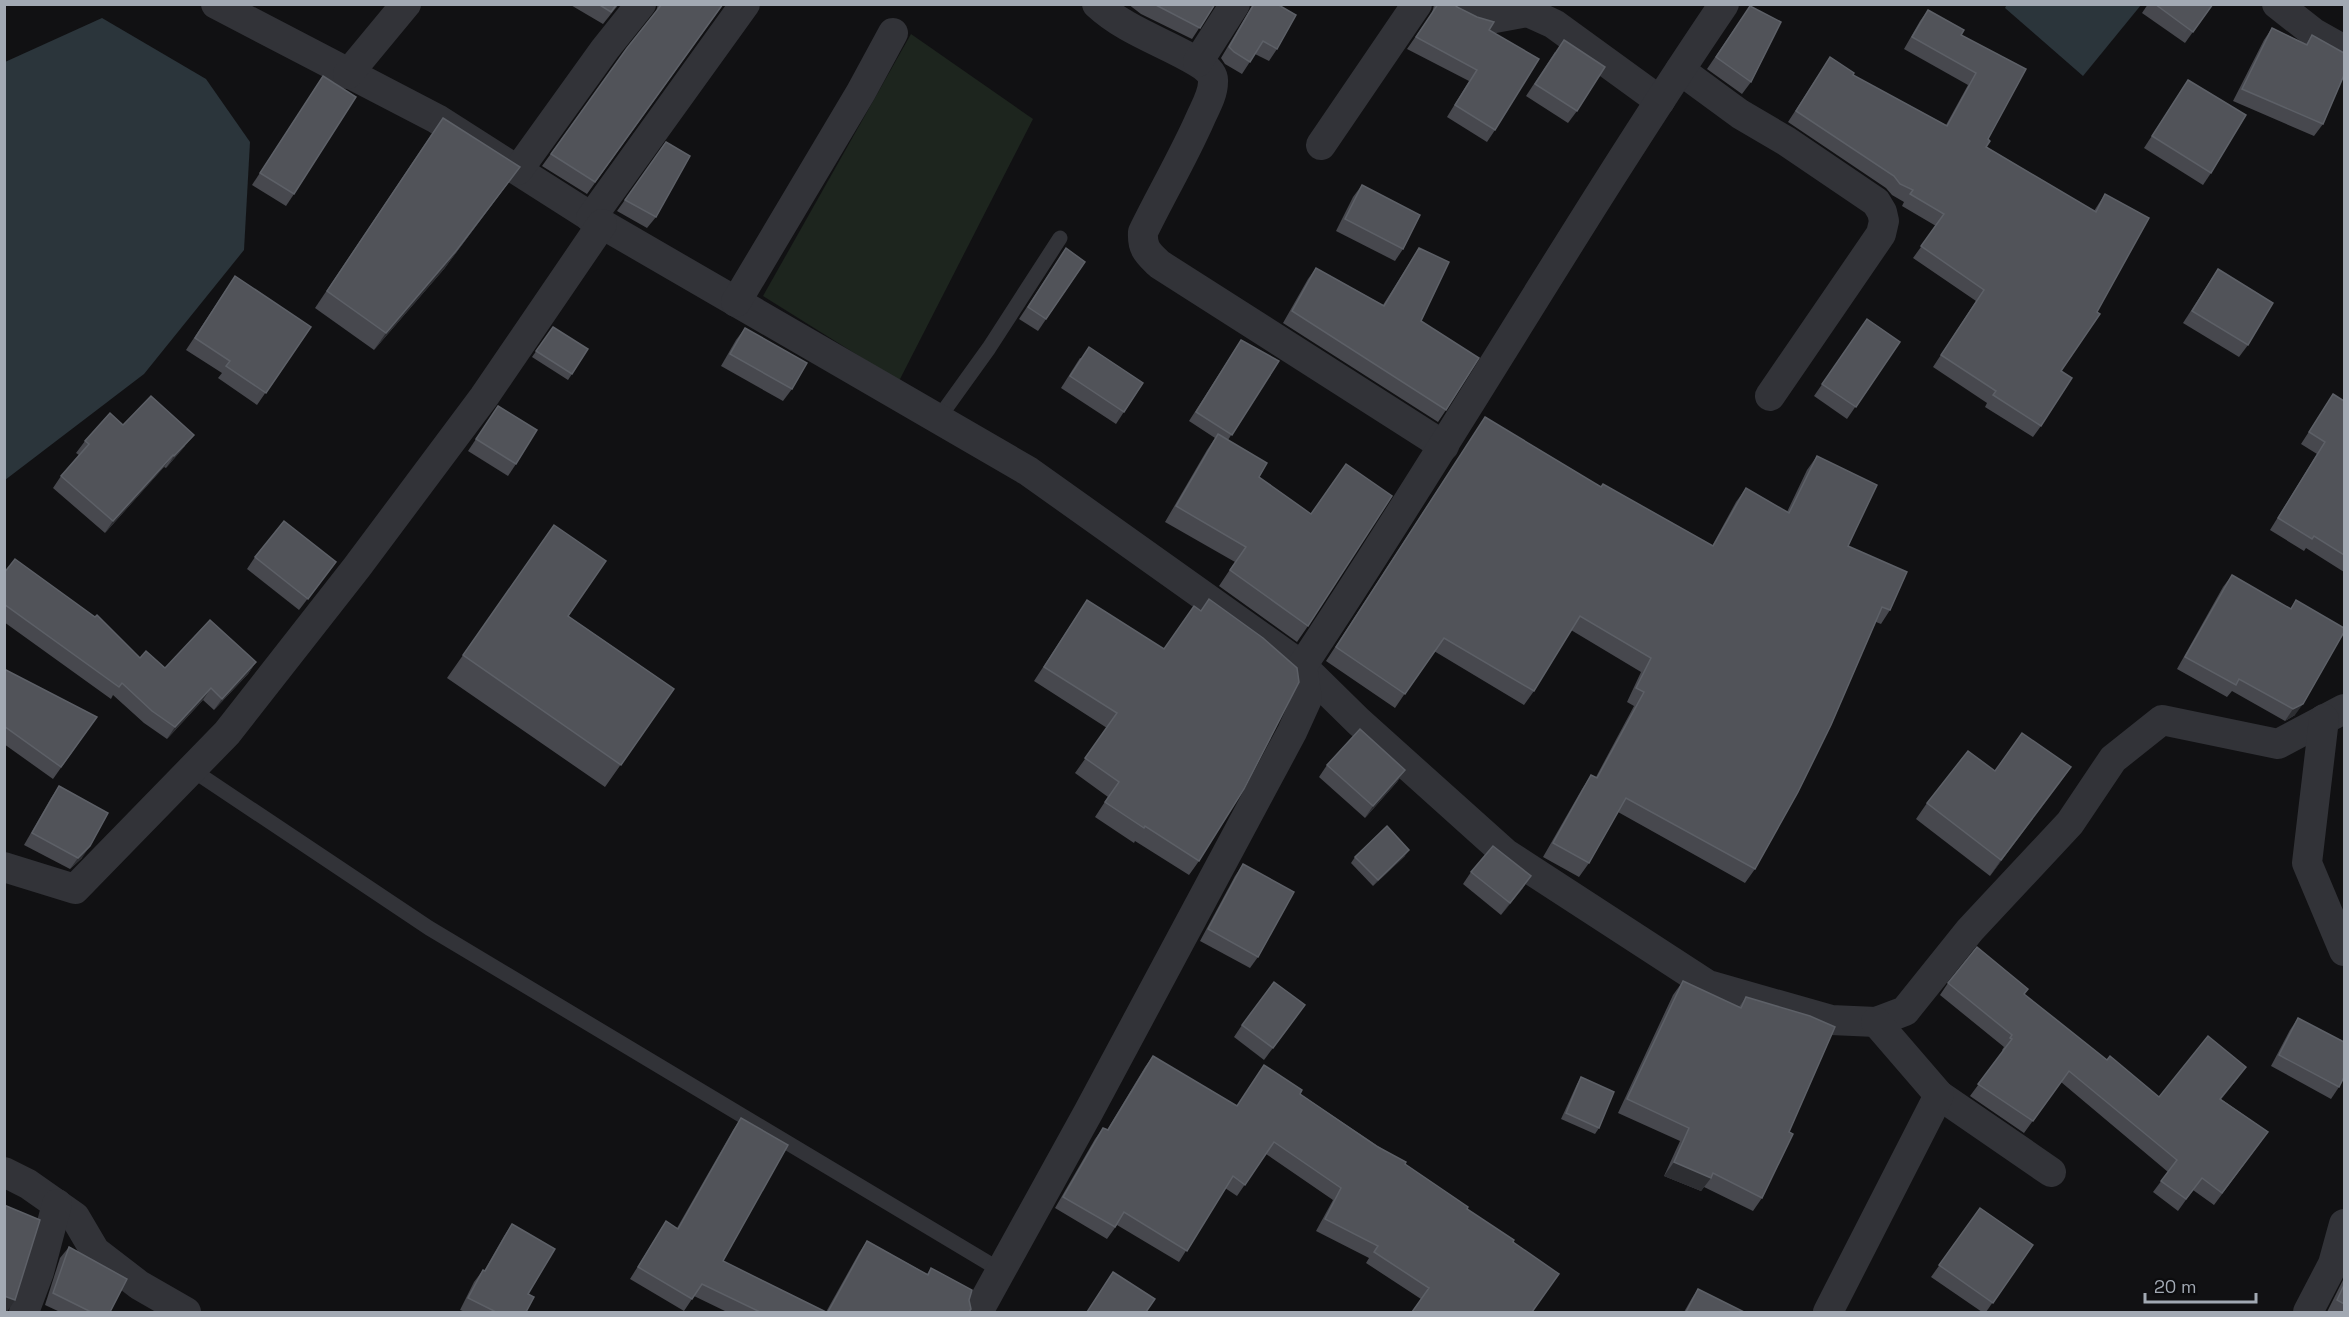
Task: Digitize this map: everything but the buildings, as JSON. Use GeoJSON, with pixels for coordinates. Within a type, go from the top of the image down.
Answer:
{"type":"FeatureCollection","features":[{"type":"Feature","properties":{"kind":"street"},"geometry":{"type":"LineString","coordinates":[[216,4],[437,119],[596,221],[1028,471],[1302,666],[1358,721],[1505,853],[1708,985],[1831,1020],[1876,1022],[1905,1011],[1970,930],[2070,823],[2113,759],[2162,720],[2278,744],[2334,714]]}},
{"type":"Feature","properties":{"kind":"street"},"geometry":{"type":"LineString","coordinates":[[348,74],[406,4]]}},
{"type":"Feature","properties":{"kind":"street"},"geometry":{"type":"LineString","coordinates":[[518,170],[605,49],[641,4]]}},
{"type":"Feature","properties":{"kind":"street"},"geometry":{"type":"LineString","coordinates":[[4,867],[75,890],[226,733],[357,567],[484,397],[596,221],[745,4]]}},
{"type":"Feature","properties":{"kind":"street"},"geometry":{"type":"LineString","coordinates":[[1097,4],[1109,15],[1126,25],[1198,62],[1210,71],[1214,80],[1189,146],[1143,232],[1142,244],[1159,264],[1444,446]]}},
{"type":"Feature","properties":{"kind":"street"},"geometry":{"type":"LineString","coordinates":[[1198,62],[1235,4]]}},
{"type":"Feature","properties":{"kind":"street"},"geometry":{"type":"LineString","coordinates":[[1321,145],[1418,4]]}},
{"type":"Feature","properties":{"kind":"street"},"geometry":{"type":"LineString","coordinates":[[1457,4],[1494,18],[1528,12],[1538,15],[1554,24],[1660,101]]}},
{"type":"Feature","properties":{"kind":"street"},"geometry":{"type":"LineString","coordinates":[[978,1312],[1095,1101],[1292,732],[1307,699],[1302,666],[1444,446],[1660,101],[1724,4]]}},
{"type":"Feature","properties":{"kind":"street"},"geometry":{"type":"LineString","coordinates":[[2277,4],[2313,33],[2344,50]]}},
{"type":"Feature","properties":{"kind":"street"},"geometry":{"type":"LineString","coordinates":[[736,302],[861,92],[893,33]]}},
{"type":"Feature","properties":{"kind":"street"},"geometry":{"type":"LineString","coordinates":[[1680,70],[1740,114],[1845,180],[1876,202],[1882,212],[1884,221],[1881,234],[1770,396]]}},
{"type":"Feature","properties":{"kind":"street"},"geometry":{"type":"LineString","coordinates":[[2334,714],[2307,863],[2344,951]]}},
{"type":"Feature","properties":{"kind":"street"},"geometry":{"type":"LineString","coordinates":[[1876,1022],[1939,1095],[2051,1172]]}},
{"type":"Feature","properties":{"kind":"street"},"geometry":{"type":"LineString","coordinates":[[1828,1312],[1939,1095]]}},
{"type":"Feature","properties":{"kind":"street"},"geometry":{"type":"LineString","coordinates":[[4,1172],[28,1184],[75,1217],[95,1251],[139,1285],[186,1312]]}},
{"type":"Feature","properties":{"kind":"street"},"geometry":{"type":"LineString","coordinates":[[24,1312],[39,1272],[57,1204]]}},
{"type":"Feature","properties":{"kind":"street"},"geometry":{"type":"LineString","coordinates":[[2308,1312],[2333,1264],[2344,1224]]}},
{"type":"Feature","properties":{"kind":"lane"},"geometry":{"type":"LineString","coordinates":[[938,419],[989,348],[1060,238]]}},
{"type":"Feature","properties":{"kind":"lane"},"geometry":{"type":"LineString","coordinates":[[191,769],[429,928],[1000,1270]]}},
{"type":"Feature","properties":{"kind":"shaded area"},"geometry":{"type":"Polygon","coordinates":[[[2007,4],[2141,5],[2083,76],[2005,8],[2007,4]]]}},
{"type":"Feature","properties":{"kind":"shaded area"},"geometry":{"type":"Polygon","coordinates":[[[102,18],[206,79],[250,142],[244,250],[144,374],[5,480],[5,62],[102,18]]]}},
{"type":"Feature","properties":{"kind":"shaded area"},"geometry":{"type":"Polygon","coordinates":[[[911,34],[1033,119],[899,381],[763,296],[911,34]]]}}]}
